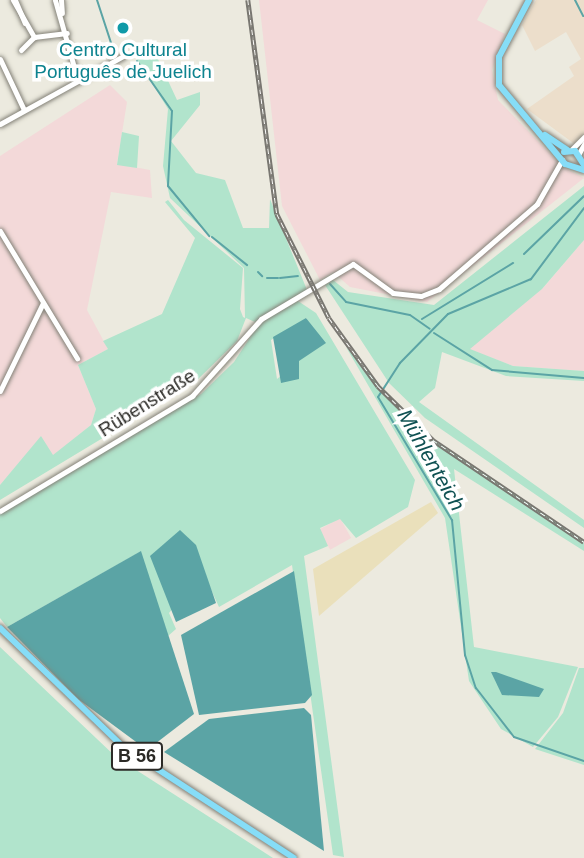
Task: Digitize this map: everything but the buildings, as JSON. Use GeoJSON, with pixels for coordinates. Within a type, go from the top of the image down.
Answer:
{"type":"FeatureCollection","features":[{"type":"Feature","properties":{"kind":"main road"},"geometry":{"type":"LineString","coordinates":[[529,0],[499,57],[503,95],[584,168]]}},
{"type":"Feature","properties":{"kind":"main road"},"geometry":{"type":"LineString","coordinates":[[566,154],[575,161]]}},
{"type":"Feature","properties":{"kind":"main road","name":"B 56"},"geometry":{"type":"LineString","coordinates":[[0,628],[122,746],[295,858]]}},
{"type":"Feature","properties":{"kind":"street"},"geometry":{"type":"LineString","coordinates":[[14,0],[34,37]]}},
{"type":"Feature","properties":{"kind":"street"},"geometry":{"type":"LineString","coordinates":[[55,0],[68,33],[77,78]]}},
{"type":"Feature","properties":{"kind":"street"},"geometry":{"type":"LineString","coordinates":[[61,0],[62,13]]}},
{"type":"Feature","properties":{"kind":"street"},"geometry":{"type":"LineString","coordinates":[[21,50],[34,37],[68,33]]}},
{"type":"Feature","properties":{"kind":"street"},"geometry":{"type":"LineString","coordinates":[[0,124],[77,78],[123,56]]}},
{"type":"Feature","properties":{"kind":"street"},"geometry":{"type":"LineString","coordinates":[[0,59],[24,110]]}},
{"type":"Feature","properties":{"kind":"street"},"geometry":{"type":"LineString","coordinates":[[566,154],[584,137]]}},
{"type":"Feature","properties":{"kind":"street","name":"Rübenstraße"},"geometry":{"type":"LineString","coordinates":[[0,511],[192,396],[261,319],[353,264],[393,293],[421,296],[439,289],[498,242],[506,226],[537,204],[556,178],[575,161],[584,144]]}},
{"type":"Feature","properties":{"kind":"street","name":"Rübenstraße"},"geometry":{"type":"LineString","coordinates":[[556,178],[566,154]]}},
{"type":"Feature","properties":{"kind":"street"},"geometry":{"type":"LineString","coordinates":[[0,231],[77,358]]}},
{"type":"Feature","properties":{"kind":"street"},"geometry":{"type":"LineString","coordinates":[[0,391],[43,303]]}},
{"type":"Feature","properties":{"kind":"shaded area"},"geometry":{"type":"Polygon","coordinates":[[[259,0],[488,0],[477,20],[505,34],[492,70],[498,100],[563,167],[584,178],[427,302],[350,287],[333,272],[320,280],[282,206],[259,0]]]}},
{"type":"Feature","properties":{"kind":"shaded area"},"geometry":{"type":"Polygon","coordinates":[[[536,0],[584,0],[584,151],[527,109],[574,76],[569,67],[581,59],[566,32],[535,51],[522,25],[536,0]]]}},
{"type":"Feature","properties":{"kind":"shaded area"},"geometry":{"type":"Polygon","coordinates":[[[110,85],[127,102],[117,164],[150,170],[152,198],[111,192],[87,310],[108,349],[78,365],[96,409],[91,425],[53,456],[41,437],[0,485],[0,156],[110,85]]]}},
{"type":"Feature","properties":{"kind":"shaded area"},"geometry":{"type":"Polygon","coordinates":[[[584,240],[584,371],[513,366],[469,349],[544,287],[584,240]]]}},
{"type":"Feature","properties":{"kind":"shaded area"},"geometry":{"type":"Polygon","coordinates":[[[340,518],[351,538],[330,550],[319,530],[340,518]]]}},
{"type":"Feature","properties":{"kind":"green space"},"geometry":{"type":"Polygon","coordinates":[[[135,56],[157,57],[177,100],[200,92],[200,105],[171,141],[196,173],[225,180],[243,228],[269,228],[270,199],[307,290],[255,322],[246,318],[237,341],[194,383],[0,500],[0,485],[41,436],[53,455],[91,425],[96,409],[78,365],[108,349],[103,341],[162,314],[195,238],[165,202],[168,200],[184,220],[243,268],[240,309],[245,318],[244,268],[170,198],[163,166],[168,109],[135,56]]]}},
{"type":"Feature","properties":{"kind":"green space"},"geometry":{"type":"Polygon","coordinates":[[[122,132],[139,136],[137,168],[117,165],[122,132]]]}},
{"type":"Feature","properties":{"kind":"green space"},"geometry":{"type":"Polygon","coordinates":[[[584,186],[584,240],[542,289],[470,349],[513,366],[584,371],[584,381],[506,376],[442,352],[435,388],[419,402],[584,520],[584,528],[425,418],[389,383],[325,285],[333,280],[348,292],[434,305],[584,186]]]}},
{"type":"Feature","properties":{"kind":"green space"},"geometry":{"type":"Polygon","coordinates":[[[298,301],[316,313],[415,480],[408,507],[356,538],[340,519],[320,528],[328,546],[304,556],[344,857],[333,855],[292,565],[219,607],[203,572],[169,613],[176,629],[168,636],[140,552],[7,627],[0,618],[0,514],[201,394],[234,362],[260,322],[298,301]],[[307,318],[271,340],[277,379],[298,361],[307,318]]]}},
{"type":"Feature","properties":{"kind":"green space"},"geometry":{"type":"Polygon","coordinates":[[[346,347],[419,430],[584,541],[584,551],[454,469],[474,647],[578,667],[558,717],[533,747],[501,729],[469,681],[445,518],[346,347]]]}},
{"type":"Feature","properties":{"kind":"green space"},"geometry":{"type":"Polygon","coordinates":[[[0,647],[116,757],[273,858],[0,858],[0,647]]]}},
{"type":"Feature","properties":{"kind":"green space"},"geometry":{"type":"Polygon","coordinates":[[[579,668],[584,668],[584,765],[535,749],[563,713],[579,668]]]}},
{"type":"Feature","properties":{"kind":"sand"},"geometry":{"type":"Polygon","coordinates":[[[431,502],[438,513],[319,616],[313,569],[431,502]]]}},
{"type":"Feature","properties":{"kind":"water"},"geometry":{"type":"Polygon","coordinates":[[[306,318],[326,343],[299,361],[299,379],[281,383],[273,337],[306,318]]]}},
{"type":"Feature","properties":{"kind":"water"},"geometry":{"type":"Polygon","coordinates":[[[180,530],[196,545],[216,603],[176,622],[150,556],[180,530]]]}},
{"type":"Feature","properties":{"kind":"water"},"geometry":{"type":"Polygon","coordinates":[[[141,551],[194,714],[147,750],[78,699],[7,627],[141,551]]]}},
{"type":"Feature","properties":{"kind":"water"},"geometry":{"type":"Polygon","coordinates":[[[294,571],[312,695],[305,703],[199,715],[181,635],[294,571]]]}},
{"type":"Feature","properties":{"kind":"water"},"geometry":{"type":"Polygon","coordinates":[[[491,672],[544,689],[539,697],[502,695],[491,672]]]}},
{"type":"Feature","properties":{"kind":"water"},"geometry":{"type":"Polygon","coordinates":[[[304,708],[311,715],[324,851],[164,752],[209,719],[304,708]]]}},
{"type":"Feature","properties":{"kind":"waterway"},"geometry":{"type":"LineString","coordinates":[[97,0],[115,55]]}},
{"type":"Feature","properties":{"kind":"waterway","name":"Mühlenteich"},"geometry":{"type":"LineString","coordinates":[[575,0],[583,16]]}},
{"type":"Feature","properties":{"kind":"waterway"},"geometry":{"type":"LineString","coordinates":[[137,61],[172,111],[168,186],[209,236]]}},
{"type":"Feature","properties":{"kind":"waterway"},"geometry":{"type":"LineString","coordinates":[[524,254],[584,196]]}},
{"type":"Feature","properties":{"kind":"waterway","name":"Mühlenteich"},"geometry":{"type":"LineString","coordinates":[[584,208],[531,279],[448,314],[400,363],[378,397],[452,520],[465,655],[476,688],[514,737],[584,761]]}},
{"type":"Feature","properties":{"kind":"waterway"},"geometry":{"type":"LineString","coordinates":[[212,237],[247,265]]}},
{"type":"Feature","properties":{"kind":"waterway"},"geometry":{"type":"LineString","coordinates":[[422,319],[513,263]]}},
{"type":"Feature","properties":{"kind":"waterway"},"geometry":{"type":"LineString","coordinates":[[258,272],[262,276]]}},
{"type":"Feature","properties":{"kind":"waterway"},"geometry":{"type":"LineString","coordinates":[[280,278],[298,276]]}},
{"type":"Feature","properties":{"kind":"waterway"},"geometry":{"type":"LineString","coordinates":[[267,278],[278,278]]}},
{"type":"Feature","properties":{"kind":"waterway"},"geometry":{"type":"LineString","coordinates":[[330,284],[346,302],[410,315],[430,329]]}},
{"type":"Feature","properties":{"kind":"waterway"},"geometry":{"type":"LineString","coordinates":[[434,333],[492,370],[584,378]]}},
{"type":"Feature","properties":{"kind":"railway"},"geometry":{"type":"LineString","coordinates":[[248,0],[277,214],[329,318],[378,386],[433,440],[584,542]]}},
{"type":"Feature","properties":{"kind":"place","name":"Centro Cultural Português de Juelich"},"geometry":{"type":"Point","coordinates":[123,28]}}]}
